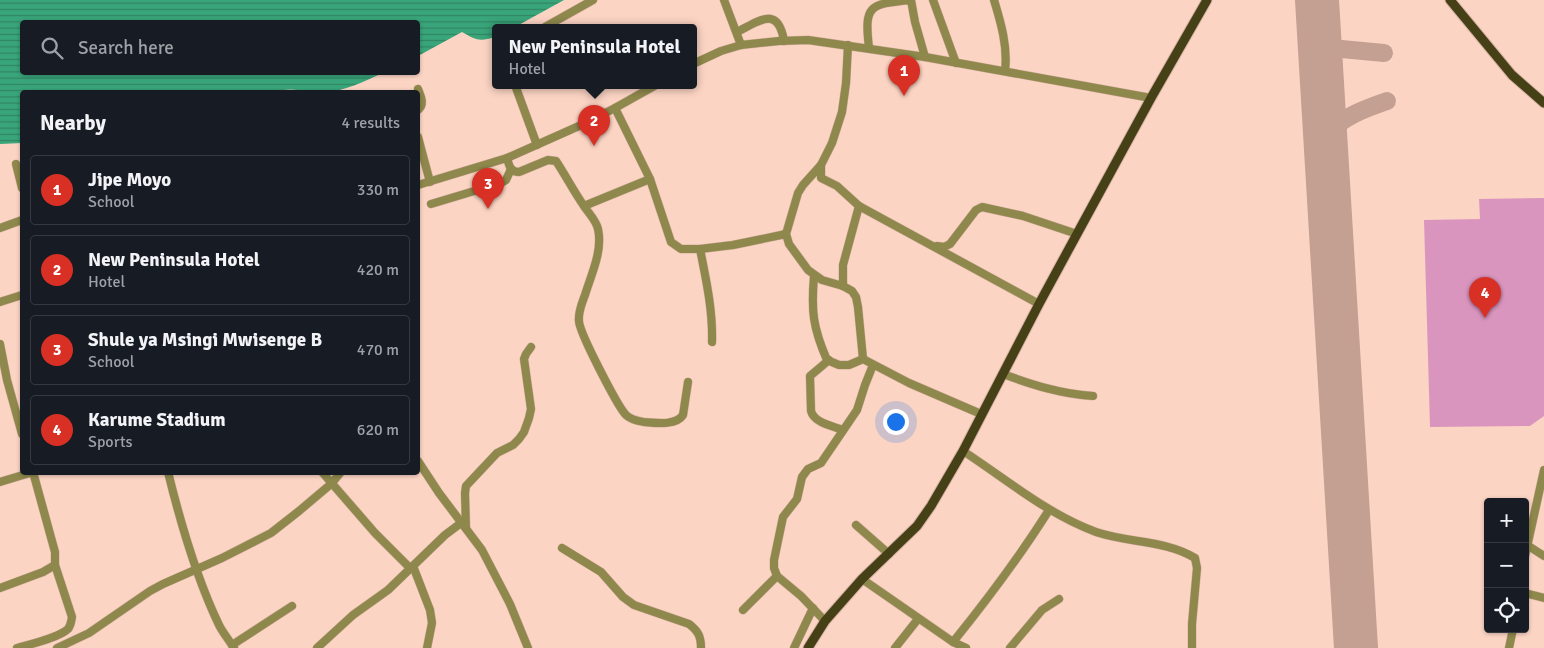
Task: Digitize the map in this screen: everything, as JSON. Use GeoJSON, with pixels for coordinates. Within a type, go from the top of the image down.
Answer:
{"type":"FeatureCollection","features":[{"type":"Feature","properties":{"kind":"main road"},"geometry":{"type":"LineString","coordinates":[[808,648],[825,621],[862,580],[917,526],[936,498],[963,451],[1038,304],[1207,0]]}},
{"type":"Feature","properties":{"kind":"main road"},"geometry":{"type":"LineString","coordinates":[[1450,0],[1512,75],[1544,103]]}},
{"type":"Feature","properties":{"kind":"street"},"geometry":{"type":"LineString","coordinates":[[550,24],[593,0]]}},
{"type":"Feature","properties":{"kind":"street"},"geometry":{"type":"LineString","coordinates":[[724,0],[741,45]]}},
{"type":"Feature","properties":{"kind":"street"},"geometry":{"type":"LineString","coordinates":[[869,48],[867,20],[872,10],[884,3],[911,0],[925,57]]}},
{"type":"Feature","properties":{"kind":"street"},"geometry":{"type":"LineString","coordinates":[[933,0],[956,63]]}},
{"type":"Feature","properties":{"kind":"street"},"geometry":{"type":"LineString","coordinates":[[994,0],[1004,42],[1005,71]]}},
{"type":"Feature","properties":{"kind":"street"},"geometry":{"type":"LineString","coordinates":[[737,32],[764,20],[771,19],[781,26],[784,41]]}},
{"type":"Feature","properties":{"kind":"street"},"geometry":{"type":"LineString","coordinates":[[697,62],[720,51],[741,45],[808,40],[925,57],[1151,98]]}},
{"type":"Feature","properties":{"kind":"street"},"geometry":{"type":"LineString","coordinates":[[848,45],[842,112],[832,143],[821,165],[798,193],[786,234],[789,244],[814,276],[843,286],[852,292],[856,298],[863,359]]}},
{"type":"Feature","properties":{"kind":"street"},"geometry":{"type":"LineString","coordinates":[[516,89],[537,145]]}},
{"type":"Feature","properties":{"kind":"street"},"geometry":{"type":"LineString","coordinates":[[420,184],[507,158],[579,126],[649,89]]}},
{"type":"Feature","properties":{"kind":"street"},"geometry":{"type":"LineString","coordinates":[[420,96],[422,106],[420,108]]}},
{"type":"Feature","properties":{"kind":"street"},"geometry":{"type":"LineString","coordinates":[[615,108],[650,179],[671,242],[680,249],[700,249],[732,245],[786,234]]}},
{"type":"Feature","properties":{"kind":"street"},"geometry":{"type":"LineString","coordinates":[[420,144],[430,182]]}},
{"type":"Feature","properties":{"kind":"street"},"geometry":{"type":"LineString","coordinates":[[431,204],[506,180],[511,170],[507,158]]}},
{"type":"Feature","properties":{"kind":"street"},"geometry":{"type":"LineString","coordinates":[[511,170],[519,172],[548,160],[554,160],[558,163],[584,206],[594,218],[599,238],[597,256],[582,301],[578,321],[580,330],[620,408],[628,417],[637,421],[652,423],[676,421],[681,419],[683,415],[688,382]]}},
{"type":"Feature","properties":{"kind":"street"},"geometry":{"type":"LineString","coordinates":[[16,164],[20,180]]}},
{"type":"Feature","properties":{"kind":"street"},"geometry":{"type":"LineString","coordinates":[[821,165],[821,178],[837,186],[858,206],[1038,304]]}},
{"type":"Feature","properties":{"kind":"street"},"geometry":{"type":"LineString","coordinates":[[584,206],[650,179]]}},
{"type":"Feature","properties":{"kind":"street"},"geometry":{"type":"LineString","coordinates":[[843,286],[842,265],[858,206]]}},
{"type":"Feature","properties":{"kind":"street"},"geometry":{"type":"LineString","coordinates":[[930,244],[948,246],[976,210],[982,207],[1023,216],[1077,234]]}},
{"type":"Feature","properties":{"kind":"street"},"geometry":{"type":"LineString","coordinates":[[0,228],[20,221]]}},
{"type":"Feature","properties":{"kind":"street"},"geometry":{"type":"LineString","coordinates":[[700,249],[710,310],[712,342]]}},
{"type":"Feature","properties":{"kind":"street"},"geometry":{"type":"LineString","coordinates":[[814,276],[812,305],[814,322],[818,339],[827,360],[839,365],[849,365],[863,359]]}},
{"type":"Feature","properties":{"kind":"street"},"geometry":{"type":"LineString","coordinates":[[0,302],[20,297]]}},
{"type":"Feature","properties":{"kind":"street"},"geometry":{"type":"LineString","coordinates":[[0,344],[4,381],[20,428]]}},
{"type":"Feature","properties":{"kind":"street"},"geometry":{"type":"LineString","coordinates":[[463,525],[466,486],[497,452],[506,449],[520,439],[529,418],[531,409],[524,356],[531,348]]}},
{"type":"Feature","properties":{"kind":"street"},"geometry":{"type":"LineString","coordinates":[[863,359],[909,383],[981,414]]}},
{"type":"Feature","properties":{"kind":"street"},"geometry":{"type":"LineString","coordinates":[[829,360],[810,376],[811,411],[812,416],[817,420],[843,430]]}},
{"type":"Feature","properties":{"kind":"street"},"geometry":{"type":"LineString","coordinates":[[825,621],[777,576],[774,560],[783,517],[797,499],[802,476],[805,472],[821,463],[857,410],[874,365]]}},
{"type":"Feature","properties":{"kind":"street"},"geometry":{"type":"LineString","coordinates":[[1003,374],[1056,392],[1093,396]]}},
{"type":"Feature","properties":{"kind":"street"},"geometry":{"type":"LineString","coordinates":[[963,451],[1049,510],[1080,525],[1111,536],[1184,552],[1195,558],[1197,568],[1192,647]]}},
{"type":"Feature","properties":{"kind":"street"},"geometry":{"type":"LineString","coordinates":[[420,464],[486,557],[510,604],[528,648]]}},
{"type":"Feature","properties":{"kind":"street"},"geometry":{"type":"LineString","coordinates":[[1528,543],[1544,470]]}},
{"type":"Feature","properties":{"kind":"street"},"geometry":{"type":"LineString","coordinates":[[0,482],[23,475]]}},
{"type":"Feature","properties":{"kind":"street"},"geometry":{"type":"LineString","coordinates":[[18,648],[67,630],[71,624],[72,617],[56,565],[55,552],[34,475]]}},
{"type":"Feature","properties":{"kind":"street"},"geometry":{"type":"LineString","coordinates":[[169,475],[181,526],[204,590],[220,627],[233,646],[292,606]]}},
{"type":"Feature","properties":{"kind":"street"},"geometry":{"type":"LineString","coordinates":[[324,475],[382,540],[412,567],[430,610],[432,623],[428,648]]}},
{"type":"Feature","properties":{"kind":"street"},"geometry":{"type":"LineString","coordinates":[[57,648],[89,633],[150,591],[271,533],[331,484],[338,475]]}},
{"type":"Feature","properties":{"kind":"street"},"geometry":{"type":"LineString","coordinates":[[953,642],[1010,568],[1049,510]]}},
{"type":"Feature","properties":{"kind":"street"},"geometry":{"type":"LineString","coordinates":[[317,648],[353,615],[388,590],[444,535],[463,525]]}},
{"type":"Feature","properties":{"kind":"street"},"geometry":{"type":"LineString","coordinates":[[856,525],[889,554]]}},
{"type":"Feature","properties":{"kind":"street"},"geometry":{"type":"LineString","coordinates":[[1529,547],[1544,556]]}},
{"type":"Feature","properties":{"kind":"street"},"geometry":{"type":"LineString","coordinates":[[562,548],[601,572],[623,597],[634,605],[690,624],[701,637],[701,648]]}},
{"type":"Feature","properties":{"kind":"street"},"geometry":{"type":"LineString","coordinates":[[0,588],[43,572],[56,565]]}},
{"type":"Feature","properties":{"kind":"street"},"geometry":{"type":"LineString","coordinates":[[743,610],[777,576]]}},
{"type":"Feature","properties":{"kind":"street"},"geometry":{"type":"LineString","coordinates":[[862,580],[953,642],[966,648]]}},
{"type":"Feature","properties":{"kind":"street"},"geometry":{"type":"LineString","coordinates":[[1529,594],[1544,598]]}},
{"type":"Feature","properties":{"kind":"street"},"geometry":{"type":"LineString","coordinates":[[1010,648],[1042,610],[1059,599]]}},
{"type":"Feature","properties":{"kind":"street"},"geometry":{"type":"LineString","coordinates":[[794,648],[813,608]]}},
{"type":"Feature","properties":{"kind":"street"},"geometry":{"type":"LineString","coordinates":[[895,648],[918,619]]}},
{"type":"Feature","properties":{"kind":"street"},"geometry":{"type":"LineString","coordinates":[[1510,648],[1512,633]]}},
{"type":"Feature","properties":{"kind":"shaded area"},"geometry":{"type":"Polygon","coordinates":[[[0,0],[564,0],[520,24],[492,24],[492,38],[478,39],[462,32],[420,55],[420,20],[20,20],[20,75],[379,75],[362,83],[338,90],[20,90],[20,143],[0,144],[0,0]]]}},
{"type":"Feature","properties":{"kind":"shaded area"},"geometry":{"type":"Polygon","coordinates":[[[1544,198],[1544,416],[1530,426],[1430,427],[1424,220],[1480,219],[1479,199],[1544,198]]]}},
{"type":"Feature","properties":{"kind":"taxiway"},"geometry":{"type":"LineString","coordinates":[[1320,47],[1384,53]]}},
{"type":"Feature","properties":{"kind":"taxiway"},"geometry":{"type":"LineString","coordinates":[[1325,137],[1346,119],[1387,101]]}},
{"type":"Feature","properties":{"kind":"runway"},"geometry":{"type":"LineString","coordinates":[[1317,0],[1356,648]]}},
{"type":"Feature","properties":{"kind":"place","name":"Jipe Moyo"},"geometry":{"type":"Point","coordinates":[904,96]}},
{"type":"Feature","properties":{"kind":"place","name":"New Peninsula Hotel"},"geometry":{"type":"Point","coordinates":[594,146]}},
{"type":"Feature","properties":{"kind":"place","name":"Shule ya Msingi Mwisenge B"},"geometry":{"type":"Point","coordinates":[488,209]}},
{"type":"Feature","properties":{"kind":"place","name":"Karume Stadium"},"geometry":{"type":"Point","coordinates":[1485,318]}}]}
